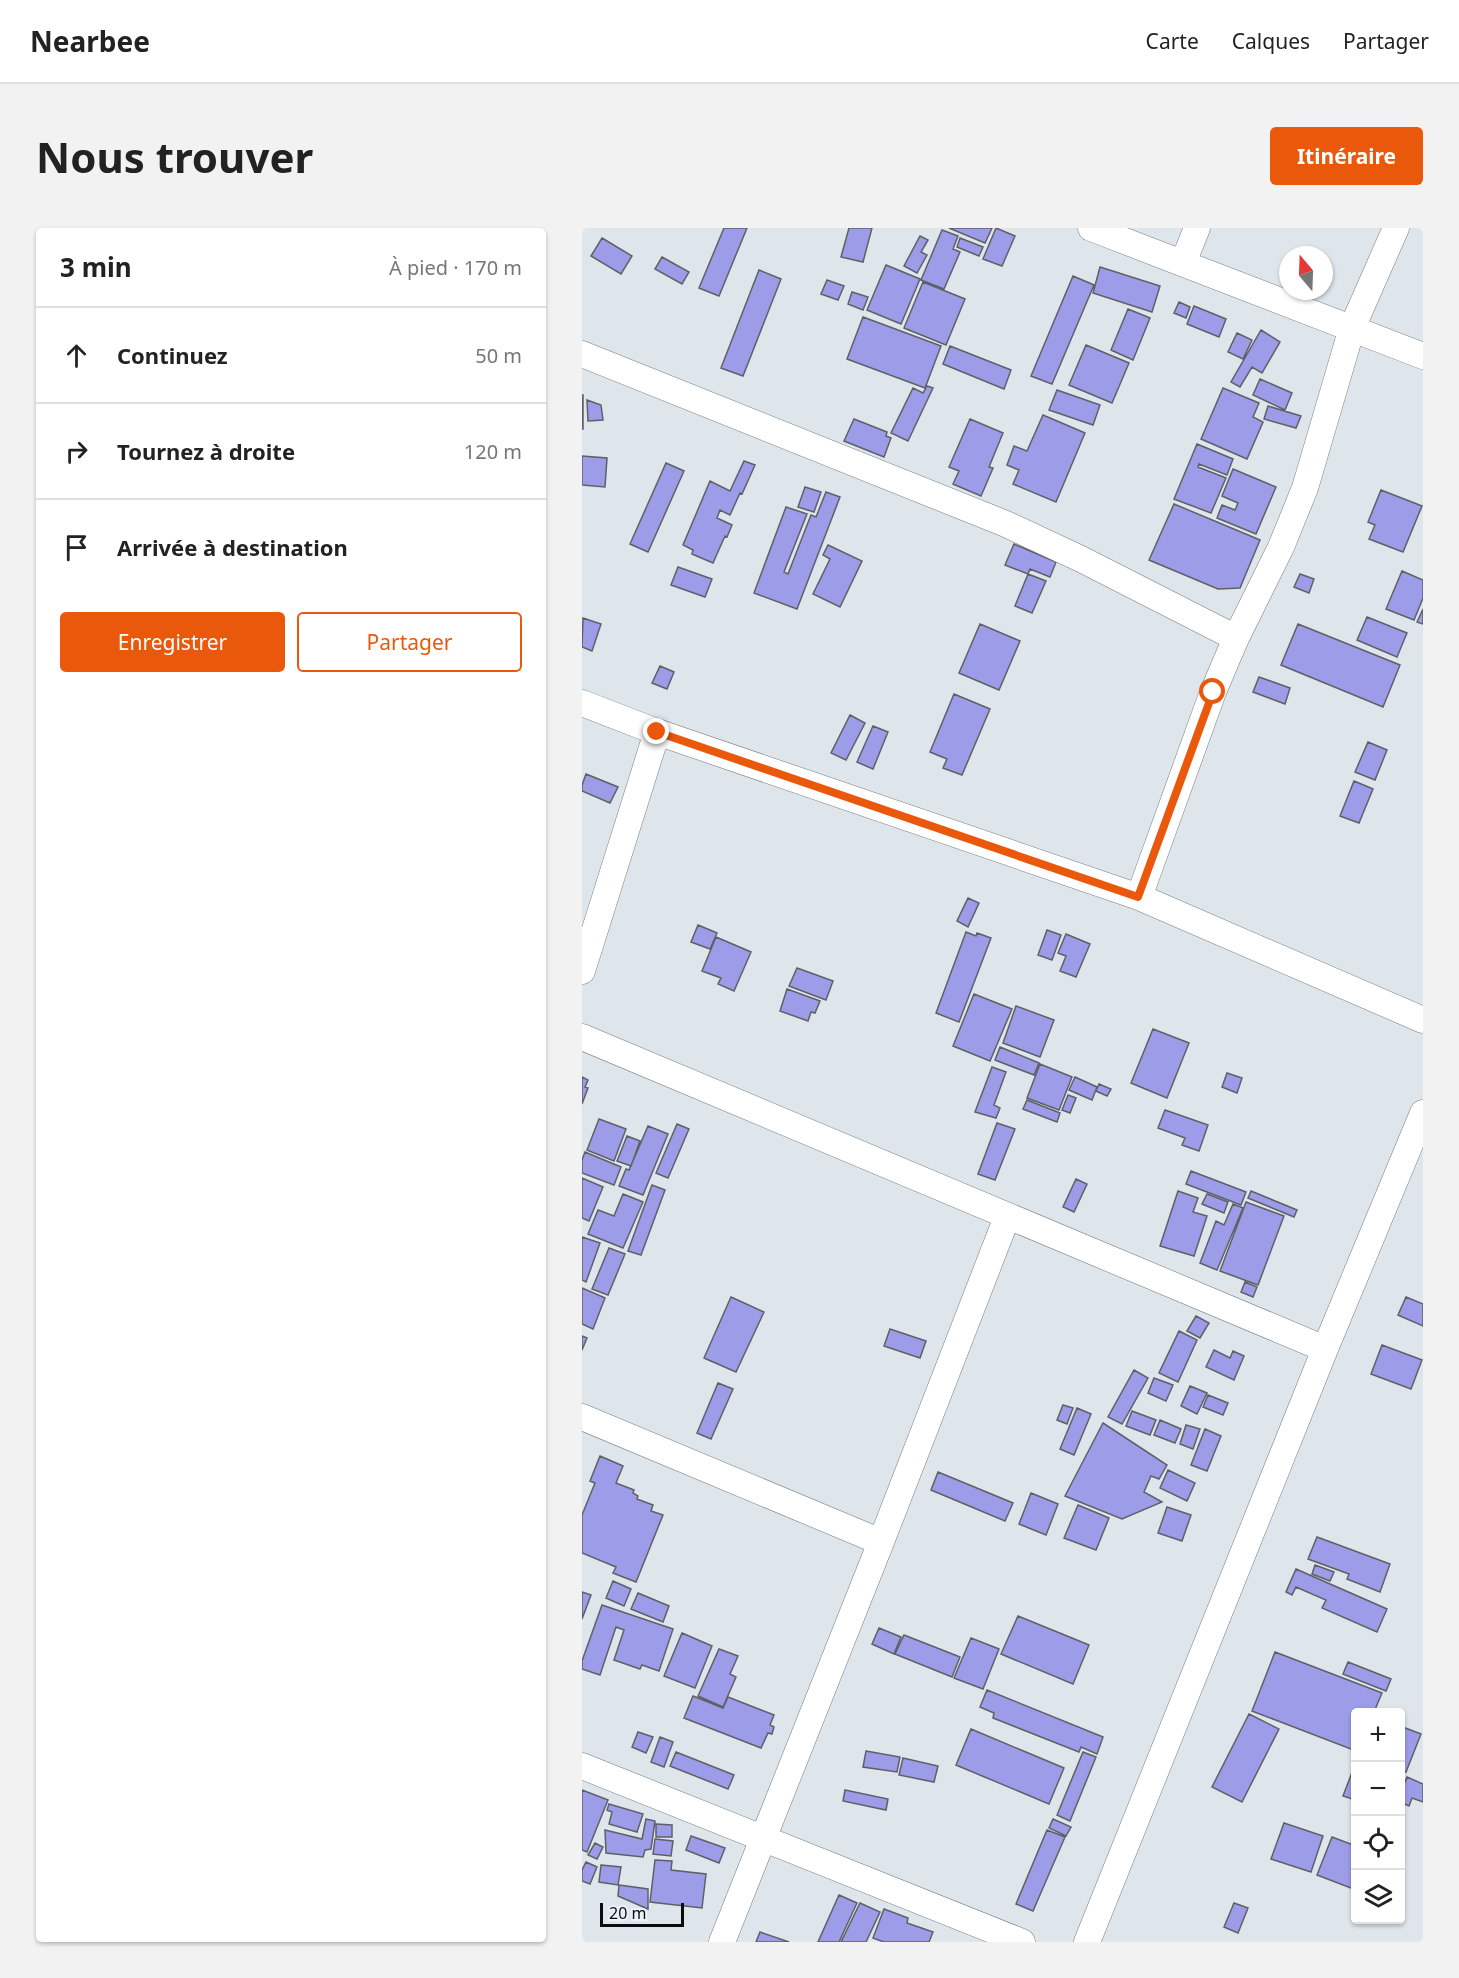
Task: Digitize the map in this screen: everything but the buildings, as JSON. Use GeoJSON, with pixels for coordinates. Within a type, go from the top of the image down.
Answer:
{"type":"FeatureCollection","features":[{"type":"Feature","properties":{"kind":"street"},"geometry":{"type":"LineString","coordinates":[[1091,228],[1423,356]]}},
{"type":"Feature","properties":{"kind":"street"},"geometry":{"type":"LineString","coordinates":[[1183,263],[1197,228]]}},
{"type":"Feature","properties":{"kind":"street"},"geometry":{"type":"LineString","coordinates":[[1138,897],[1213,692],[1236,638],[1281,547],[1305,488],[1352,328],[1396,228]]}},
{"type":"Feature","properties":{"kind":"street"},"geometry":{"type":"LineString","coordinates":[[582,354],[1006,524],[1081,559],[1236,638]]}},
{"type":"Feature","properties":{"kind":"street"},"geometry":{"type":"LineString","coordinates":[[582,703],[657,732],[1138,897],[1423,1020]]}},
{"type":"Feature","properties":{"kind":"street"},"geometry":{"type":"LineString","coordinates":[[582,971],[657,732]]}},
{"type":"Feature","properties":{"kind":"street"},"geometry":{"type":"LineString","coordinates":[[582,1037],[1325,1349]]}},
{"type":"Feature","properties":{"kind":"street"},"geometry":{"type":"LineString","coordinates":[[1087,1942],[1325,1349],[1423,1113]]}},
{"type":"Feature","properties":{"kind":"street"},"geometry":{"type":"LineString","coordinates":[[722,1942],[1007,1217]]}},
{"type":"Feature","properties":{"kind":"street"},"geometry":{"type":"LineString","coordinates":[[582,1418],[881,1542]]}},
{"type":"Feature","properties":{"kind":"street"},"geometry":{"type":"LineString","coordinates":[[582,1766],[1022,1942]]}},
{"type":"Feature","properties":{"kind":"route"},"geometry":{"type":"LineString","coordinates":[[657,732],[1138,897],[1213,692]]}}]}
